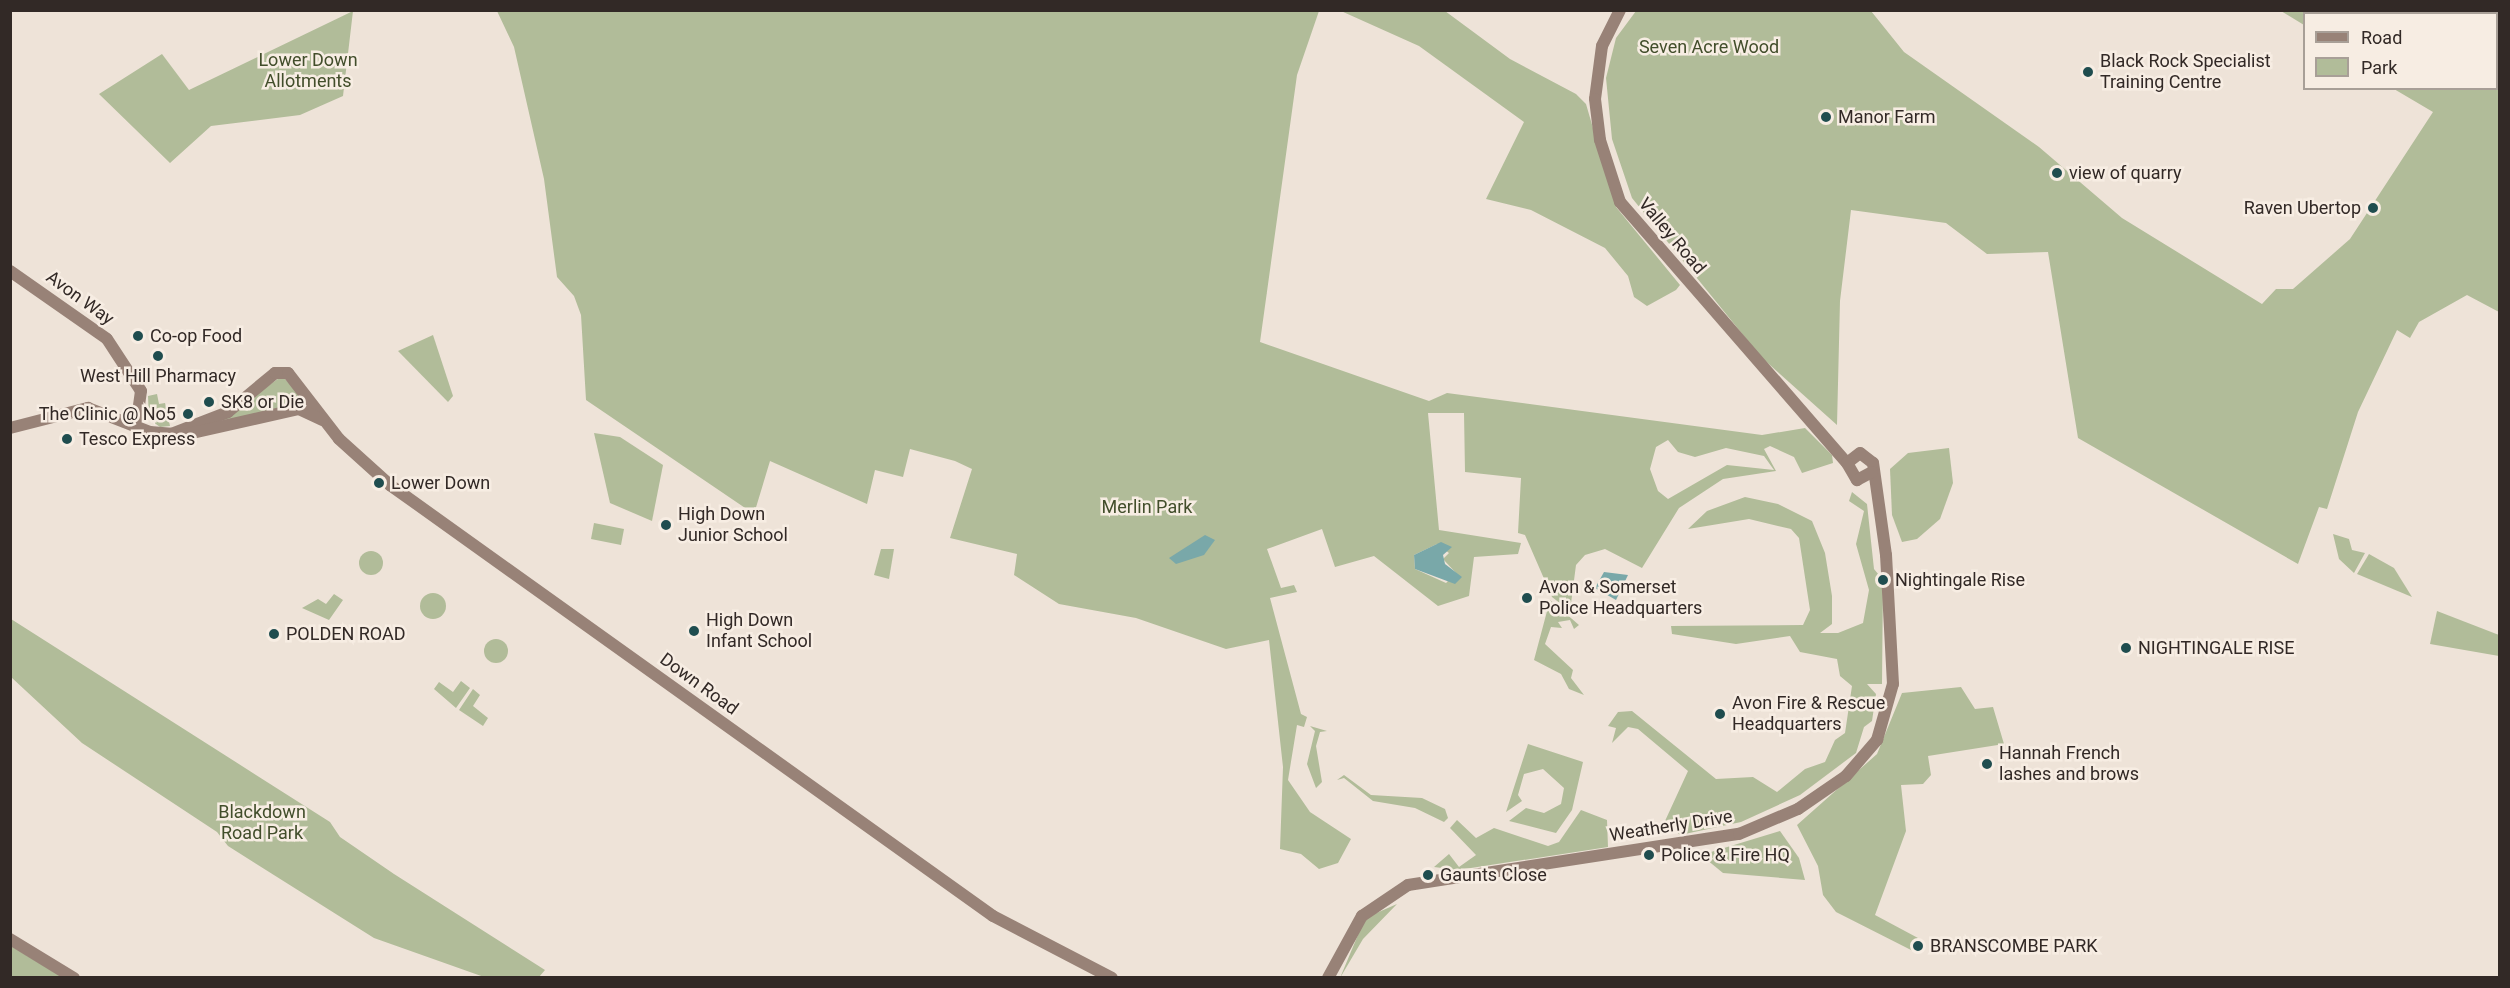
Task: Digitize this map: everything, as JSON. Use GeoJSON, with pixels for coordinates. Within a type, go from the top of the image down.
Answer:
{"type":"FeatureCollection","features":[{"type":"Feature","properties":{"kind":"street","name":"Valley Road"},"geometry":{"type":"LineString","coordinates":[[1620,10],[1600,53],[1594,101],[1620,202],[1749,355],[1851,458]]}},
{"type":"Feature","properties":{"kind":"street","name":"Avon Way"},"geometry":{"type":"LineString","coordinates":[[10,271],[107,339],[140,388],[136,425]]}},
{"type":"Feature","properties":{"kind":"street"},"geometry":{"type":"LineString","coordinates":[[214,426],[275,373],[299,382],[299,409]]}},
{"type":"Feature","properties":{"kind":"street","name":"Down Road"},"geometry":{"type":"LineString","coordinates":[[299,382],[323,420],[390,485],[965,897],[1047,947],[1112,978]]}},
{"type":"Feature","properties":{"kind":"street"},"geometry":{"type":"LineString","coordinates":[[10,428],[88,408],[169,434],[299,409],[323,420]]}},
{"type":"Feature","properties":{"kind":"street","name":"Valley Road"},"geometry":{"type":"LineString","coordinates":[[1851,458],[1868,456],[1872,472]]}},
{"type":"Feature","properties":{"kind":"street","name":"Valley Road"},"geometry":{"type":"LineString","coordinates":[[1851,458],[1849,476],[1857,480]]}},
{"type":"Feature","properties":{"kind":"street"},"geometry":{"type":"LineString","coordinates":[[1872,472],[1857,480],[1879,505]]}},
{"type":"Feature","properties":{"kind":"street","name":"Weatherly Drive"},"geometry":{"type":"LineString","coordinates":[[1328,978],[1341,951],[1368,911],[1416,882],[1718,840],[1770,823],[1833,787],[1873,745],[1890,702],[1891,615],[1879,505],[1872,472]]}},
{"type":"Feature","properties":{"kind":"street"},"geometry":{"type":"LineString","coordinates":[[10,939],[74,978]]}},
{"type":"Feature","properties":{"kind":"street","name":"Weatherly Drive"},"geometry":{"type":"LineString","coordinates":[[1338,978],[1341,951]]}},
{"type":"Feature","properties":{"kind":"green space","name":"Lower Down Allotments"},"geometry":{"type":"Polygon","coordinates":[[[353,11],[343,96],[300,115],[211,126],[170,163],[99,94],[162,54],[189,90],[353,11]]]}},
{"type":"Feature","properties":{"kind":"green space","name":"Merlin Park"},"geometry":{"type":"Polygon","coordinates":[[[497,11],[1319,11],[1297,75],[1260,342],[1429,401],[1447,393],[1762,435],[1805,428],[1832,455],[1833,463],[1802,473],[1794,457],[1770,446],[1764,449],[1776,471],[1723,479],[1679,508],[1642,568],[1605,549],[1585,555],[1576,565],[1570,611],[1552,597],[1525,535],[1518,533],[1521,478],[1465,472],[1464,413],[1428,413],[1439,530],[1521,543],[1518,554],[1474,557],[1469,596],[1438,606],[1374,556],[1335,567],[1322,529],[1267,549],[1281,588],[1294,585],[1297,592],[1270,598],[1301,714],[1307,717],[1304,727],[1297,725],[1288,780],[1310,812],[1351,839],[1338,863],[1319,869],[1301,854],[1280,849],[1283,767],[1269,640],[1226,649],[1136,618],[1059,604],[1014,575],[1017,554],[950,538],[972,469],[955,461],[910,449],[903,477],[875,470],[867,504],[770,461],[754,514],[586,400],[581,315],[574,296],[557,277],[544,179],[514,47],[497,11]],[[1668,440],[1656,447],[1650,469],[1658,491],[1668,499],[1727,465],[1774,470],[1764,456],[1726,448],[1695,457],[1678,452],[1668,440]],[[1437,544],[1414,555],[1415,569],[1446,583],[1456,573],[1443,559],[1449,553],[1437,544]]]}},
{"type":"Feature","properties":{"kind":"green space"},"geometry":{"type":"Polygon","coordinates":[[[1341,11],[1445,11],[1510,59],[1576,94],[1586,104],[1616,207],[1680,285],[1676,290],[1647,306],[1634,297],[1628,276],[1605,248],[1531,210],[1486,199],[1524,122],[1419,46],[1341,11]]]}},
{"type":"Feature","properties":{"kind":"green space","name":"Seven Acre Wood"},"geometry":{"type":"Polygon","coordinates":[[[1636,11],[1871,11],[1904,52],[2039,147],[2122,218],[2262,304],[2276,289],[2293,289],[2350,239],[2433,112],[2396,90],[2498,90],[2498,12],[2303,12],[2303,24],[2281,11],[2499,11],[2499,312],[2467,295],[2419,322],[2410,338],[2397,330],[2358,412],[2327,509],[2319,507],[2298,564],[2078,438],[2048,252],[1987,254],[1946,223],[1851,210],[1840,301],[1837,425],[1761,357],[1632,198],[1612,139],[1606,78],[1616,38],[1636,11]]]}},
{"type":"Feature","properties":{"kind":"green space"},"geometry":{"type":"Polygon","coordinates":[[[433,335],[453,396],[448,402],[398,351],[433,335]]]}},
{"type":"Feature","properties":{"kind":"green space"},"geometry":{"type":"Polygon","coordinates":[[[282,376],[301,396],[297,405],[240,424],[221,419],[282,376]]]}},
{"type":"Feature","properties":{"kind":"green space"},"geometry":{"type":"Polygon","coordinates":[[[157,394],[159,404],[165,403],[170,426],[160,427],[149,419],[148,396],[157,394]]]}},
{"type":"Feature","properties":{"kind":"green space"},"geometry":{"type":"Polygon","coordinates":[[[594,433],[620,437],[663,465],[652,521],[610,503],[594,433]]]}},
{"type":"Feature","properties":{"kind":"green space"},"geometry":{"type":"Polygon","coordinates":[[[1949,448],[1953,483],[1940,519],[1917,539],[1902,542],[1892,515],[1890,469],[1908,453],[1949,448]]]}},
{"type":"Feature","properties":{"kind":"green space"},"geometry":{"type":"Polygon","coordinates":[[[1852,492],[1867,504],[1874,569],[1883,580],[1882,684],[1867,684],[1876,694],[1872,721],[1864,727],[1856,753],[1800,795],[1741,822],[1680,835],[1665,821],[1688,771],[1638,729],[1628,727],[1612,743],[1616,728],[1608,726],[1618,712],[1632,711],[1716,779],[1753,777],[1777,792],[1805,769],[1825,762],[1835,740],[1845,733],[1852,686],[1840,676],[1837,659],[1800,652],[1790,636],[1736,644],[1672,634],[1671,626],[1803,625],[1810,610],[1799,538],[1791,529],[1749,519],[1688,529],[1707,511],[1745,497],[1778,504],[1812,521],[1825,553],[1832,596],[1832,624],[1820,633],[1838,633],[1863,623],[1869,590],[1856,544],[1864,511],[1849,501],[1852,492]]]}},
{"type":"Feature","properties":{"kind":"green space"},"geometry":{"type":"Polygon","coordinates":[[[594,523],[624,529],[621,545],[591,539],[594,523]]]}},
{"type":"Feature","properties":{"kind":"green space"},"geometry":{"type":"Polygon","coordinates":[[[2333,534],[2349,539],[2352,550],[2365,553],[2354,573],[2339,559],[2333,534]]]}},
{"type":"Feature","properties":{"kind":"green space"},"geometry":{"type":"Polygon","coordinates":[[[881,549],[894,549],[889,579],[874,575],[881,549]]]}},
{"type":"Feature","properties":{"kind":"green space"},"geometry":{"type":"Polygon","coordinates":[[[371,551],[380,554],[383,563],[380,572],[371,575],[362,572],[359,563],[362,554],[371,551]]]}},
{"type":"Feature","properties":{"kind":"green space"},"geometry":{"type":"Polygon","coordinates":[[[2369,554],[2394,568],[2412,597],[2357,574],[2369,554]]]}},
{"type":"Feature","properties":{"kind":"green space"},"geometry":{"type":"Polygon","coordinates":[[[433,593],[442,597],[446,606],[442,615],[433,619],[424,615],[420,606],[424,597],[433,593]]]}},
{"type":"Feature","properties":{"kind":"green space"},"geometry":{"type":"Polygon","coordinates":[[[334,594],[343,600],[329,620],[302,608],[318,599],[326,604],[334,594]]]}},
{"type":"Feature","properties":{"kind":"green space"},"geometry":{"type":"Polygon","coordinates":[[[1550,600],[1579,625],[1574,629],[1570,620],[1558,622],[1562,628],[1551,627],[1545,644],[1573,670],[1571,678],[1584,695],[1569,689],[1561,674],[1534,660],[1550,600]]]}},
{"type":"Feature","properties":{"kind":"green space"},"geometry":{"type":"Polygon","coordinates":[[[2437,611],[2499,635],[2499,656],[2430,644],[2437,611]]]}},
{"type":"Feature","properties":{"kind":"green space","name":"Blackdown Road Park"},"geometry":{"type":"Polygon","coordinates":[[[11,619],[330,822],[340,837],[545,970],[539,977],[484,977],[374,938],[228,846],[217,832],[82,743],[11,677],[11,619]]]}},
{"type":"Feature","properties":{"kind":"green space"},"geometry":{"type":"Polygon","coordinates":[[[496,639],[501,640],[507,646],[507,656],[501,662],[496,663],[491,662],[485,656],[484,651],[485,646],[491,640],[496,639]]]}},
{"type":"Feature","properties":{"kind":"green space"},"geometry":{"type":"Polygon","coordinates":[[[461,681],[470,688],[456,708],[434,689],[439,682],[453,692],[461,681]]]}},
{"type":"Feature","properties":{"kind":"green space"},"geometry":{"type":"Polygon","coordinates":[[[1961,687],[1975,709],[1993,707],[2004,744],[1928,756],[1931,775],[1923,784],[1901,785],[1906,831],[1875,915],[1918,938],[1913,951],[1836,912],[1823,895],[1818,866],[1797,825],[1877,754],[1902,693],[1961,687]]]}},
{"type":"Feature","properties":{"kind":"green space"},"geometry":{"type":"Polygon","coordinates":[[[473,689],[480,695],[473,706],[488,718],[483,726],[459,710],[473,689]]]}},
{"type":"Feature","properties":{"kind":"green space"},"geometry":{"type":"Polygon","coordinates":[[[1310,726],[1327,731],[1320,732],[1316,746],[1322,782],[1316,788],[1307,764],[1315,731],[1310,726]]]}},
{"type":"Feature","properties":{"kind":"green space"},"geometry":{"type":"Polygon","coordinates":[[[1528,744],[1583,762],[1572,810],[1556,833],[1509,821],[1526,808],[1544,813],[1561,804],[1564,788],[1543,769],[1524,774],[1518,795],[1522,801],[1506,812],[1528,744]]]}},
{"type":"Feature","properties":{"kind":"green space"},"geometry":{"type":"Polygon","coordinates":[[[1344,775],[1371,795],[1422,798],[1445,809],[1448,818],[1444,822],[1415,808],[1373,801],[1344,778],[1337,780],[1344,775]]]}},
{"type":"Feature","properties":{"kind":"green space"},"geometry":{"type":"Polygon","coordinates":[[[1581,810],[1607,820],[1608,847],[1458,870],[1434,867],[1449,854],[1459,867],[1476,855],[1450,828],[1457,820],[1476,838],[1494,828],[1548,846],[1559,842],[1581,810]]]}},
{"type":"Feature","properties":{"kind":"green space"},"geometry":{"type":"Polygon","coordinates":[[[1780,831],[1799,858],[1805,880],[1723,873],[1701,855],[1780,831]]]}},
{"type":"Feature","properties":{"kind":"green space"},"geometry":{"type":"Polygon","coordinates":[[[1397,904],[1363,939],[1340,978],[1365,918],[1397,904]]]}},
{"type":"Feature","properties":{"kind":"green space"},"geometry":{"type":"Polygon","coordinates":[[[11,946],[62,977],[11,977],[11,946]]]}},
{"type":"Feature","properties":{"kind":"water"},"geometry":{"type":"Polygon","coordinates":[[[1205,535],[1215,540],[1204,555],[1176,564],[1169,558],[1205,535]]]}},
{"type":"Feature","properties":{"kind":"water"},"geometry":{"type":"Polygon","coordinates":[[[1441,542],[1452,547],[1443,555],[1445,564],[1462,577],[1455,584],[1415,569],[1414,555],[1441,542]]]}},
{"type":"Feature","properties":{"kind":"water"},"geometry":{"type":"Polygon","coordinates":[[[1604,572],[1628,575],[1616,600],[1595,588],[1604,572]]]}},
{"type":"Feature","properties":{"kind":"place","name":"Black Rock Specialist Training Centre"},"geometry":{"type":"Point","coordinates":[2088,72]}},
{"type":"Feature","properties":{"kind":"place","name":"Manor Farm"},"geometry":{"type":"Point","coordinates":[1826,117]}},
{"type":"Feature","properties":{"kind":"place","name":"view of quarry"},"geometry":{"type":"Point","coordinates":[2057,173]}},
{"type":"Feature","properties":{"kind":"place","name":"Raven Ubertop"},"geometry":{"type":"Point","coordinates":[2373,208]}},
{"type":"Feature","properties":{"kind":"place","name":"Co-op Food"},"geometry":{"type":"Point","coordinates":[138,336]}},
{"type":"Feature","properties":{"kind":"place","name":"West Hill Pharmacy"},"geometry":{"type":"Point","coordinates":[158,356]}},
{"type":"Feature","properties":{"kind":"place","name":"SK8 or Die"},"geometry":{"type":"Point","coordinates":[209,402]}},
{"type":"Feature","properties":{"kind":"place","name":"The Clinic @ No5"},"geometry":{"type":"Point","coordinates":[188,414]}},
{"type":"Feature","properties":{"kind":"place","name":"Tesco Express"},"geometry":{"type":"Point","coordinates":[67,439]}},
{"type":"Feature","properties":{"kind":"place","name":"Lower Down"},"geometry":{"type":"Point","coordinates":[379,483]}},
{"type":"Feature","properties":{"kind":"place","name":"High Down Junior School"},"geometry":{"type":"Point","coordinates":[666,525]}},
{"type":"Feature","properties":{"kind":"place","name":"Nightingale Rise"},"geometry":{"type":"Point","coordinates":[1883,580]}},
{"type":"Feature","properties":{"kind":"place","name":"Avon & Somerset Police Headquarters"},"geometry":{"type":"Point","coordinates":[1527,598]}},
{"type":"Feature","properties":{"kind":"place","name":"High Down Infant School"},"geometry":{"type":"Point","coordinates":[694,631]}},
{"type":"Feature","properties":{"kind":"place","name":"POLDEN ROAD"},"geometry":{"type":"Point","coordinates":[274,634]}},
{"type":"Feature","properties":{"kind":"place","name":"NIGHTINGALE RISE"},"geometry":{"type":"Point","coordinates":[2126,648]}},
{"type":"Feature","properties":{"kind":"place","name":"Avon Fire & Rescue Headquarters"},"geometry":{"type":"Point","coordinates":[1720,714]}},
{"type":"Feature","properties":{"kind":"place","name":"Hannah French lashes and brows"},"geometry":{"type":"Point","coordinates":[1987,764]}},
{"type":"Feature","properties":{"kind":"place","name":"Police & Fire HQ"},"geometry":{"type":"Point","coordinates":[1649,855]}},
{"type":"Feature","properties":{"kind":"place","name":"Gaunts Close"},"geometry":{"type":"Point","coordinates":[1428,875]}},
{"type":"Feature","properties":{"kind":"place","name":"BRANSCOMBE PARK"},"geometry":{"type":"Point","coordinates":[1918,946]}}]}
